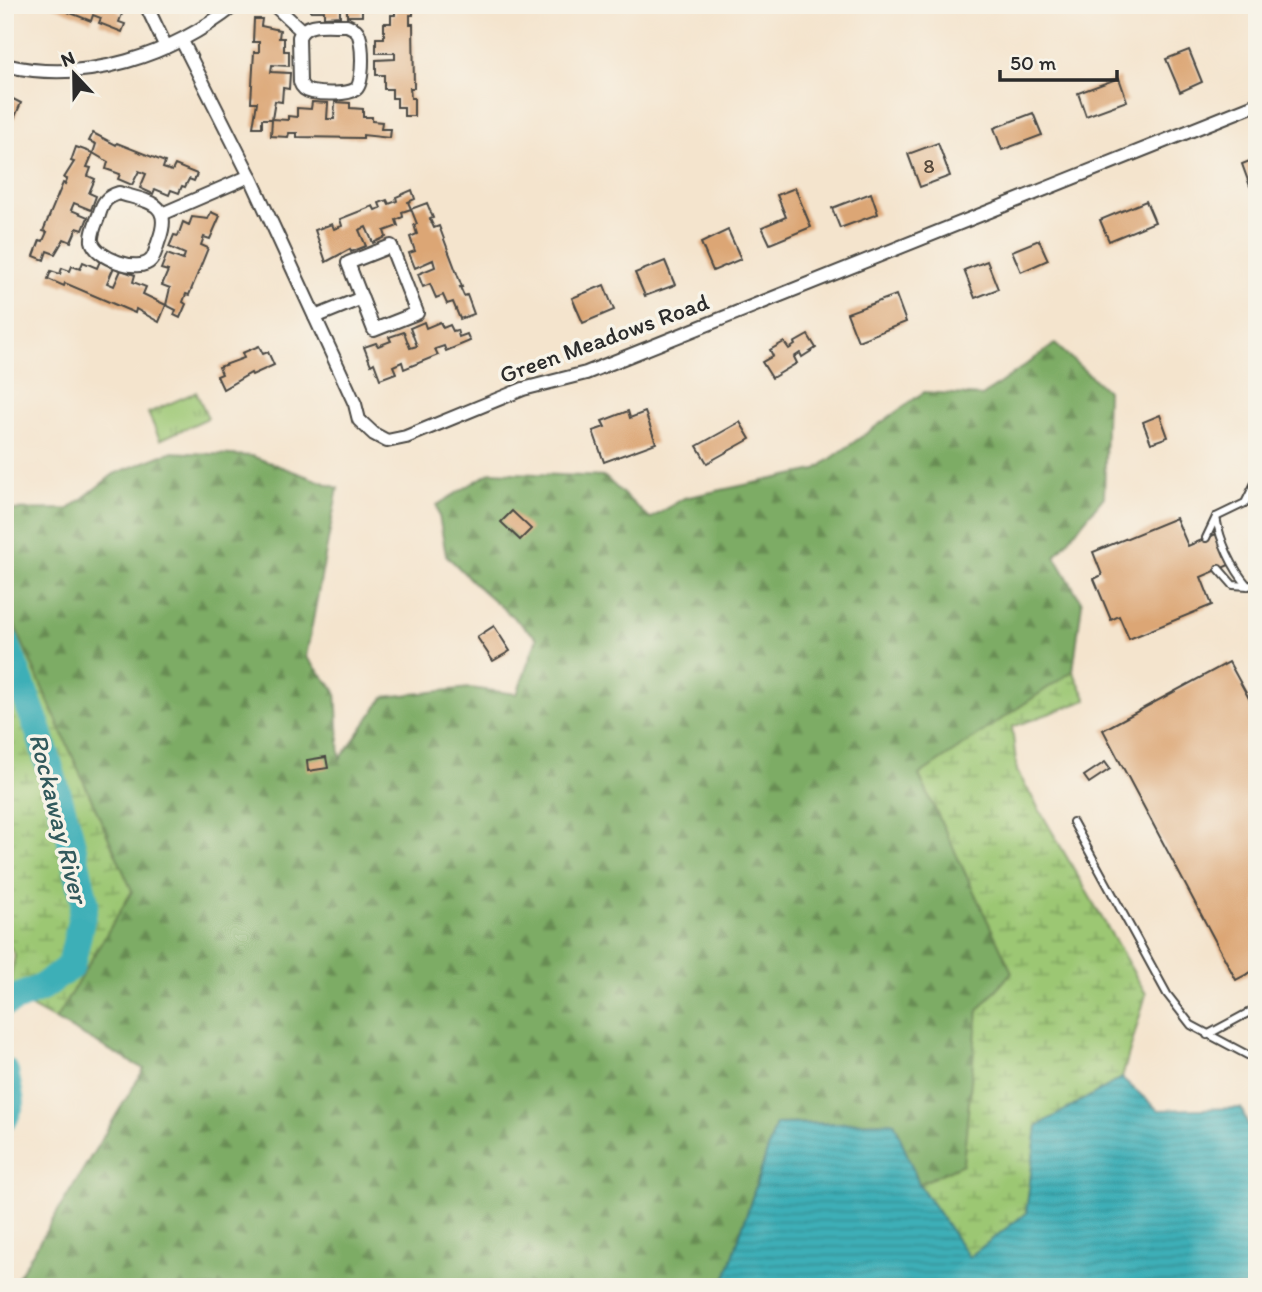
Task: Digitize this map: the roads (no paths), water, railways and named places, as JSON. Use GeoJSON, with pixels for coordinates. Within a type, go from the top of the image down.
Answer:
{"type":"FeatureCollection","features":[{"type":"Feature","properties":{"kind":"street"},"geometry":{"type":"LineString","coordinates":[[146,5],[166,47]]}},
{"type":"Feature","properties":{"kind":"street"},"geometry":{"type":"LineString","coordinates":[[5,65],[44,71],[108,66],[182,41],[236,5]]}},
{"type":"Feature","properties":{"kind":"street"},"geometry":{"type":"LineString","coordinates":[[274,5],[301,30]]}},
{"type":"Feature","properties":{"kind":"street"},"geometry":{"type":"LineString","coordinates":[[347,25],[356,29],[360,38],[362,80],[356,89],[347,92],[310,92],[303,88],[299,71],[301,30],[309,26],[347,25]]}},
{"type":"Feature","properties":{"kind":"street","name":"Green Meadows Road"},"geometry":{"type":"LineString","coordinates":[[182,41],[250,176],[355,404],[359,420],[374,434],[387,440],[406,437],[523,389],[586,373],[1257,104]]}},
{"type":"Feature","properties":{"kind":"street"},"geometry":{"type":"LineString","coordinates":[[162,214],[250,176]]}},
{"type":"Feature","properties":{"kind":"street"},"geometry":{"type":"LineString","coordinates":[[119,193],[154,204],[162,214],[165,225],[151,260],[142,265],[133,267],[99,254],[94,247],[91,238],[103,201],[110,196],[119,193]]}},
{"type":"Feature","properties":{"kind":"street"},"geometry":{"type":"LineString","coordinates":[[391,246],[417,313],[374,330],[362,298],[348,263],[391,246]]}},
{"type":"Feature","properties":{"kind":"street"},"geometry":{"type":"LineString","coordinates":[[315,317],[362,298]]}},
{"type":"Feature","properties":{"kind":"lane"},"geometry":{"type":"LineString","coordinates":[[1206,538],[1216,517],[1245,503],[1257,479]]}},
{"type":"Feature","properties":{"kind":"lane"},"geometry":{"type":"LineString","coordinates":[[1216,517],[1237,573],[1248,586]]}},
{"type":"Feature","properties":{"kind":"lane"},"geometry":{"type":"LineString","coordinates":[[1219,569],[1233,585],[1248,586],[1257,583]]}},
{"type":"Feature","properties":{"kind":"lane"},"geometry":{"type":"LineString","coordinates":[[1073,822],[1167,994],[1191,1025],[1256,1059]]}},
{"type":"Feature","properties":{"kind":"lane"},"geometry":{"type":"LineString","coordinates":[[1207,1035],[1257,1008]]}},
{"type":"Feature","properties":{"kind":"water"},"geometry":{"type":"Polygon","coordinates":[[[1122,1078],[1158,1110],[1241,1108],[1257,1145],[1257,1287],[723,1287],[776,1124],[894,1122],[919,1184],[969,1257],[1026,1213],[1037,1126],[1122,1078]]]}},
{"type":"Feature","properties":{"kind":"waterway","name":"Rockaway River"},"geometry":{"type":"LineString","coordinates":[[5,641],[39,732],[69,832],[85,902],[71,966],[41,988],[5,1003]]}},
{"type":"Feature","properties":{"kind":"waterway","name":"Rockaway River"},"geometry":{"type":"LineString","coordinates":[[5,1072],[11,1102],[5,1117]]}}]}
